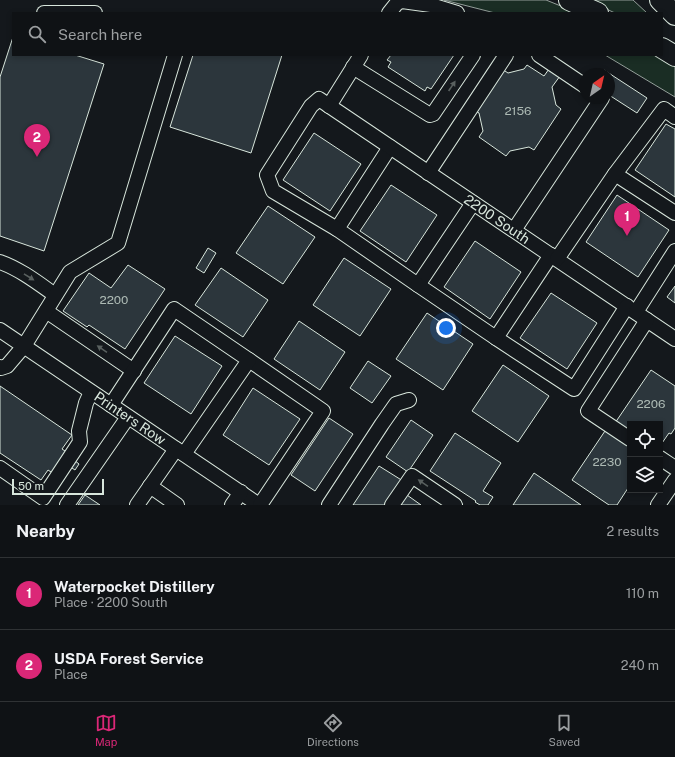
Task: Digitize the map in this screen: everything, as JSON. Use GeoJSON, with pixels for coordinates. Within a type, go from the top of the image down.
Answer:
{"type":"FeatureCollection","features":[{"type":"Feature","properties":{"kind":"highway"},"geometry":{"type":"LineString","coordinates":[[569,0],[596,12]]}},
{"type":"Feature","properties":{"kind":"highway"},"geometry":{"type":"LineString","coordinates":[[660,0],[675,15]]}},
{"type":"Feature","properties":{"kind":"highway"},"geometry":{"type":"LineString","coordinates":[[663,49],[675,56]]}},
{"type":"Feature","properties":{"kind":"street"},"geometry":{"type":"LineString","coordinates":[[393,8],[402,1],[431,5],[454,12]]}},
{"type":"Feature","properties":{"kind":"street"},"geometry":{"type":"LineString","coordinates":[[0,368],[7,366],[24,346],[70,272],[118,244],[175,56]]}},
{"type":"Feature","properties":{"kind":"street"},"geometry":{"type":"LineString","coordinates":[[360,56],[324,102],[311,106],[267,174],[273,191],[337,229],[496,338],[574,389],[637,313]]}},
{"type":"Feature","properties":{"kind":"street"},"geometry":{"type":"LineString","coordinates":[[353,67],[430,115],[433,114],[472,56]]}},
{"type":"Feature","properties":{"kind":"street"},"geometry":{"type":"LineString","coordinates":[[428,173],[505,56]]}},
{"type":"Feature","properties":{"kind":"street"},"geometry":{"type":"LineString","coordinates":[[540,56],[579,82]]}},
{"type":"Feature","properties":{"kind":"street","name":"2200 South"},"geometry":{"type":"LineString","coordinates":[[324,102],[675,338]]}},
{"type":"Feature","properties":{"kind":"street"},"geometry":{"type":"LineString","coordinates":[[514,230],[598,104]]}},
{"type":"Feature","properties":{"kind":"street"},"geometry":{"type":"LineString","coordinates":[[496,338],[664,108],[675,117]]}},
{"type":"Feature","properties":{"kind":"street"},"geometry":{"type":"LineString","coordinates":[[337,229],[390,147]]}},
{"type":"Feature","properties":{"kind":"street"},"geometry":{"type":"LineString","coordinates":[[615,174],[675,213]]}},
{"type":"Feature","properties":{"kind":"street"},"geometry":{"type":"LineString","coordinates":[[418,285],[473,203]]}},
{"type":"Feature","properties":{"kind":"street"},"geometry":{"type":"LineString","coordinates":[[627,437],[588,411],[637,313],[675,251]]}},
{"type":"Feature","properties":{"kind":"street"},"geometry":{"type":"LineString","coordinates":[[0,262],[9,265],[56,295]]}},
{"type":"Feature","properties":{"kind":"street"},"geometry":{"type":"LineString","coordinates":[[111,405],[174,309],[323,411],[260,505]]}},
{"type":"Feature","properties":{"kind":"street"},"geometry":{"type":"LineString","coordinates":[[46,311],[134,371]]}},
{"type":"Feature","properties":{"kind":"street","name":"Printers Row"},"geometry":{"type":"LineString","coordinates":[[0,330],[260,505]]}},
{"type":"Feature","properties":{"kind":"street"},"geometry":{"type":"LineString","coordinates":[[137,505],[150,486],[180,451],[249,360]]}},
{"type":"Feature","properties":{"kind":"street"},"geometry":{"type":"LineString","coordinates":[[0,468],[43,498],[80,442],[79,431],[86,403],[91,392]]}},
{"type":"Feature","properties":{"kind":"street"},"geometry":{"type":"LineString","coordinates":[[328,505],[396,404],[409,400]]}},
{"type":"Feature","properties":{"kind":"street"},"geometry":{"type":"LineString","coordinates":[[67,505],[128,416]]}},
{"type":"Feature","properties":{"kind":"street"},"geometry":{"type":"LineString","coordinates":[[663,460],[675,468]]}},
{"type":"Feature","properties":{"kind":"street"},"geometry":{"type":"LineString","coordinates":[[392,505],[412,476],[455,505]]}},
{"type":"Feature","properties":{"kind":"street"},"geometry":{"type":"LineString","coordinates":[[658,505],[675,480]]}},
{"type":"Feature","properties":{"kind":"street"},"geometry":{"type":"LineString","coordinates":[[150,486],[177,505]]}},
{"type":"Feature","properties":{"kind":"street"},"geometry":{"type":"LineString","coordinates":[[232,505],[241,492]]}},
{"type":"Feature","properties":{"kind":"green space"},"geometry":{"type":"Polygon","coordinates":[[[444,0],[546,0],[576,12],[491,12],[444,0]]]}},
{"type":"Feature","properties":{"kind":"green space"},"geometry":{"type":"Polygon","coordinates":[[[587,0],[633,0],[646,12],[613,12],[587,0]]]}},
{"type":"Feature","properties":{"kind":"green space"},"geometry":{"type":"Polygon","coordinates":[[[607,56],[659,56],[675,66],[675,97],[607,56]]]}},
{"type":"Feature","properties":{"kind":"building"},"geometry":{"type":"Polygon","coordinates":[[[12,40],[12,56],[78,56],[104,64],[44,251],[0,236],[0,77],[12,40]]]}},
{"type":"Feature","properties":{"kind":"building"},"geometry":{"type":"Polygon","coordinates":[[[193,56],[282,56],[251,153],[170,127],[193,56]]]}},
{"type":"Feature","properties":{"kind":"building"},"geometry":{"type":"Polygon","coordinates":[[[390,56],[453,56],[431,89],[427,87],[425,91],[388,67],[391,62],[387,60],[390,56]]]}},
{"type":"Feature","properties":{"kind":"building"},"geometry":{"type":"Polygon","coordinates":[[[527,65],[544,76],[549,69],[560,76],[552,87],[556,105],[561,109],[534,150],[529,147],[510,151],[506,156],[479,137],[483,131],[479,113],[474,110],[502,69],[508,73],[524,69],[527,65]]]}},
{"type":"Feature","properties":{"kind":"building"},"geometry":{"type":"Polygon","coordinates":[[[615,77],[647,98],[637,113],[615,99],[615,77]]]}},
{"type":"Feature","properties":{"kind":"building"},"geometry":{"type":"Polygon","coordinates":[[[666,124],[675,129],[675,197],[635,170],[666,124]]]}},
{"type":"Feature","properties":{"kind":"building"},"geometry":{"type":"Polygon","coordinates":[[[314,133],[361,164],[330,211],[283,180],[314,133]]]}},
{"type":"Feature","properties":{"kind":"building"},"geometry":{"type":"Polygon","coordinates":[[[391,185],[437,215],[406,262],[360,231],[391,185]]]}},
{"type":"Feature","properties":{"kind":"building"},"geometry":{"type":"Polygon","coordinates":[[[617,195],[669,230],[638,277],[586,242],[617,195]]]}},
{"type":"Feature","properties":{"kind":"building"},"geometry":{"type":"Polygon","coordinates":[[[268,206],[315,237],[283,284],[236,253],[268,206]]]}},
{"type":"Feature","properties":{"kind":"building"},"geometry":{"type":"Polygon","coordinates":[[[475,241],[521,272],[490,319],[444,287],[475,241]]]}},
{"type":"Feature","properties":{"kind":"building"},"geometry":{"type":"Polygon","coordinates":[[[208,248],[216,253],[204,273],[196,268],[208,248]]]}},
{"type":"Feature","properties":{"kind":"building"},"geometry":{"type":"Polygon","coordinates":[[[344,258],[391,289],[360,336],[313,305],[344,258]]]}},
{"type":"Feature","properties":{"kind":"building"},"geometry":{"type":"Polygon","coordinates":[[[128,265],[165,289],[125,349],[89,325],[87,327],[63,311],[89,273],[111,288],[128,265]]]}},
{"type":"Feature","properties":{"kind":"building"},"geometry":{"type":"Polygon","coordinates":[[[221,268],[268,300],[243,337],[195,305],[221,268]]]}},
{"type":"Feature","properties":{"kind":"building"},"geometry":{"type":"Polygon","coordinates":[[[675,286],[675,303],[667,297],[675,286]]]}},
{"type":"Feature","properties":{"kind":"building"},"geometry":{"type":"Polygon","coordinates":[[[551,293],[597,323],[567,369],[520,338],[551,293]]]}},
{"type":"Feature","properties":{"kind":"building"},"geometry":{"type":"Polygon","coordinates":[[[427,313],[473,344],[443,390],[396,359],[427,313]]]}},
{"type":"Feature","properties":{"kind":"building"},"geometry":{"type":"Polygon","coordinates":[[[299,321],[345,352],[320,390],[274,359],[299,321]]]}},
{"type":"Feature","properties":{"kind":"building"},"geometry":{"type":"Polygon","coordinates":[[[175,336],[222,366],[191,414],[144,383],[175,336]]]}},
{"type":"Feature","properties":{"kind":"building"},"geometry":{"type":"Polygon","coordinates":[[[368,361],[391,376],[372,403],[350,388],[368,361]]]}},
{"type":"Feature","properties":{"kind":"building"},"geometry":{"type":"Polygon","coordinates":[[[503,365],[549,396],[518,442],[472,411],[503,365]]]}},
{"type":"Feature","properties":{"kind":"building"},"geometry":{"type":"Polygon","coordinates":[[[651,370],[675,386],[675,428],[671,434],[669,433],[663,442],[663,421],[627,421],[627,430],[615,423],[651,370]]]}},
{"type":"Feature","properties":{"kind":"building"},"geometry":{"type":"Polygon","coordinates":[[[0,386],[72,435],[62,449],[68,453],[54,474],[48,470],[41,480],[0,453],[0,386]]]}},
{"type":"Feature","properties":{"kind":"building"},"geometry":{"type":"Polygon","coordinates":[[[253,388],[300,419],[269,465],[223,435],[253,388]]]}},
{"type":"Feature","properties":{"kind":"building"},"geometry":{"type":"Polygon","coordinates":[[[329,418],[353,434],[315,491],[291,475],[329,418]]]}},
{"type":"Feature","properties":{"kind":"building"},"geometry":{"type":"Polygon","coordinates":[[[411,420],[433,435],[408,472],[386,457],[411,420]]]}},
{"type":"Feature","properties":{"kind":"building"},"geometry":{"type":"Polygon","coordinates":[[[607,428],[627,442],[627,490],[617,505],[609,505],[572,480],[607,428]]]}},
{"type":"Feature","properties":{"kind":"building"},"geometry":{"type":"Polygon","coordinates":[[[455,433],[501,463],[483,491],[493,497],[488,505],[480,505],[430,471],[455,433]]]}},
{"type":"Feature","properties":{"kind":"building"},"geometry":{"type":"Polygon","coordinates":[[[74,460],[79,464],[75,470],[69,466],[74,460]]]}},
{"type":"Feature","properties":{"kind":"building"},"geometry":{"type":"Polygon","coordinates":[[[379,466],[403,481],[387,505],[353,505],[379,466]]]}},
{"type":"Feature","properties":{"kind":"building"},"geometry":{"type":"Polygon","coordinates":[[[534,473],[581,505],[513,505],[534,473]]]}},
{"type":"Feature","properties":{"kind":"building"},"geometry":{"type":"Polygon","coordinates":[[[85,495],[100,505],[78,505],[85,495]]]}},
{"type":"Feature","properties":{"kind":"building"},"geometry":{"type":"Polygon","coordinates":[[[407,495],[421,505],[400,505],[407,495]]]}},
{"type":"Feature","properties":{"kind":"place","name":"USDA Forest Service"},"geometry":{"type":"Point","coordinates":[37,157]}},
{"type":"Feature","properties":{"kind":"place","name":"Waterpocket Distillery"},"geometry":{"type":"Point","coordinates":[627,236]}}]}
